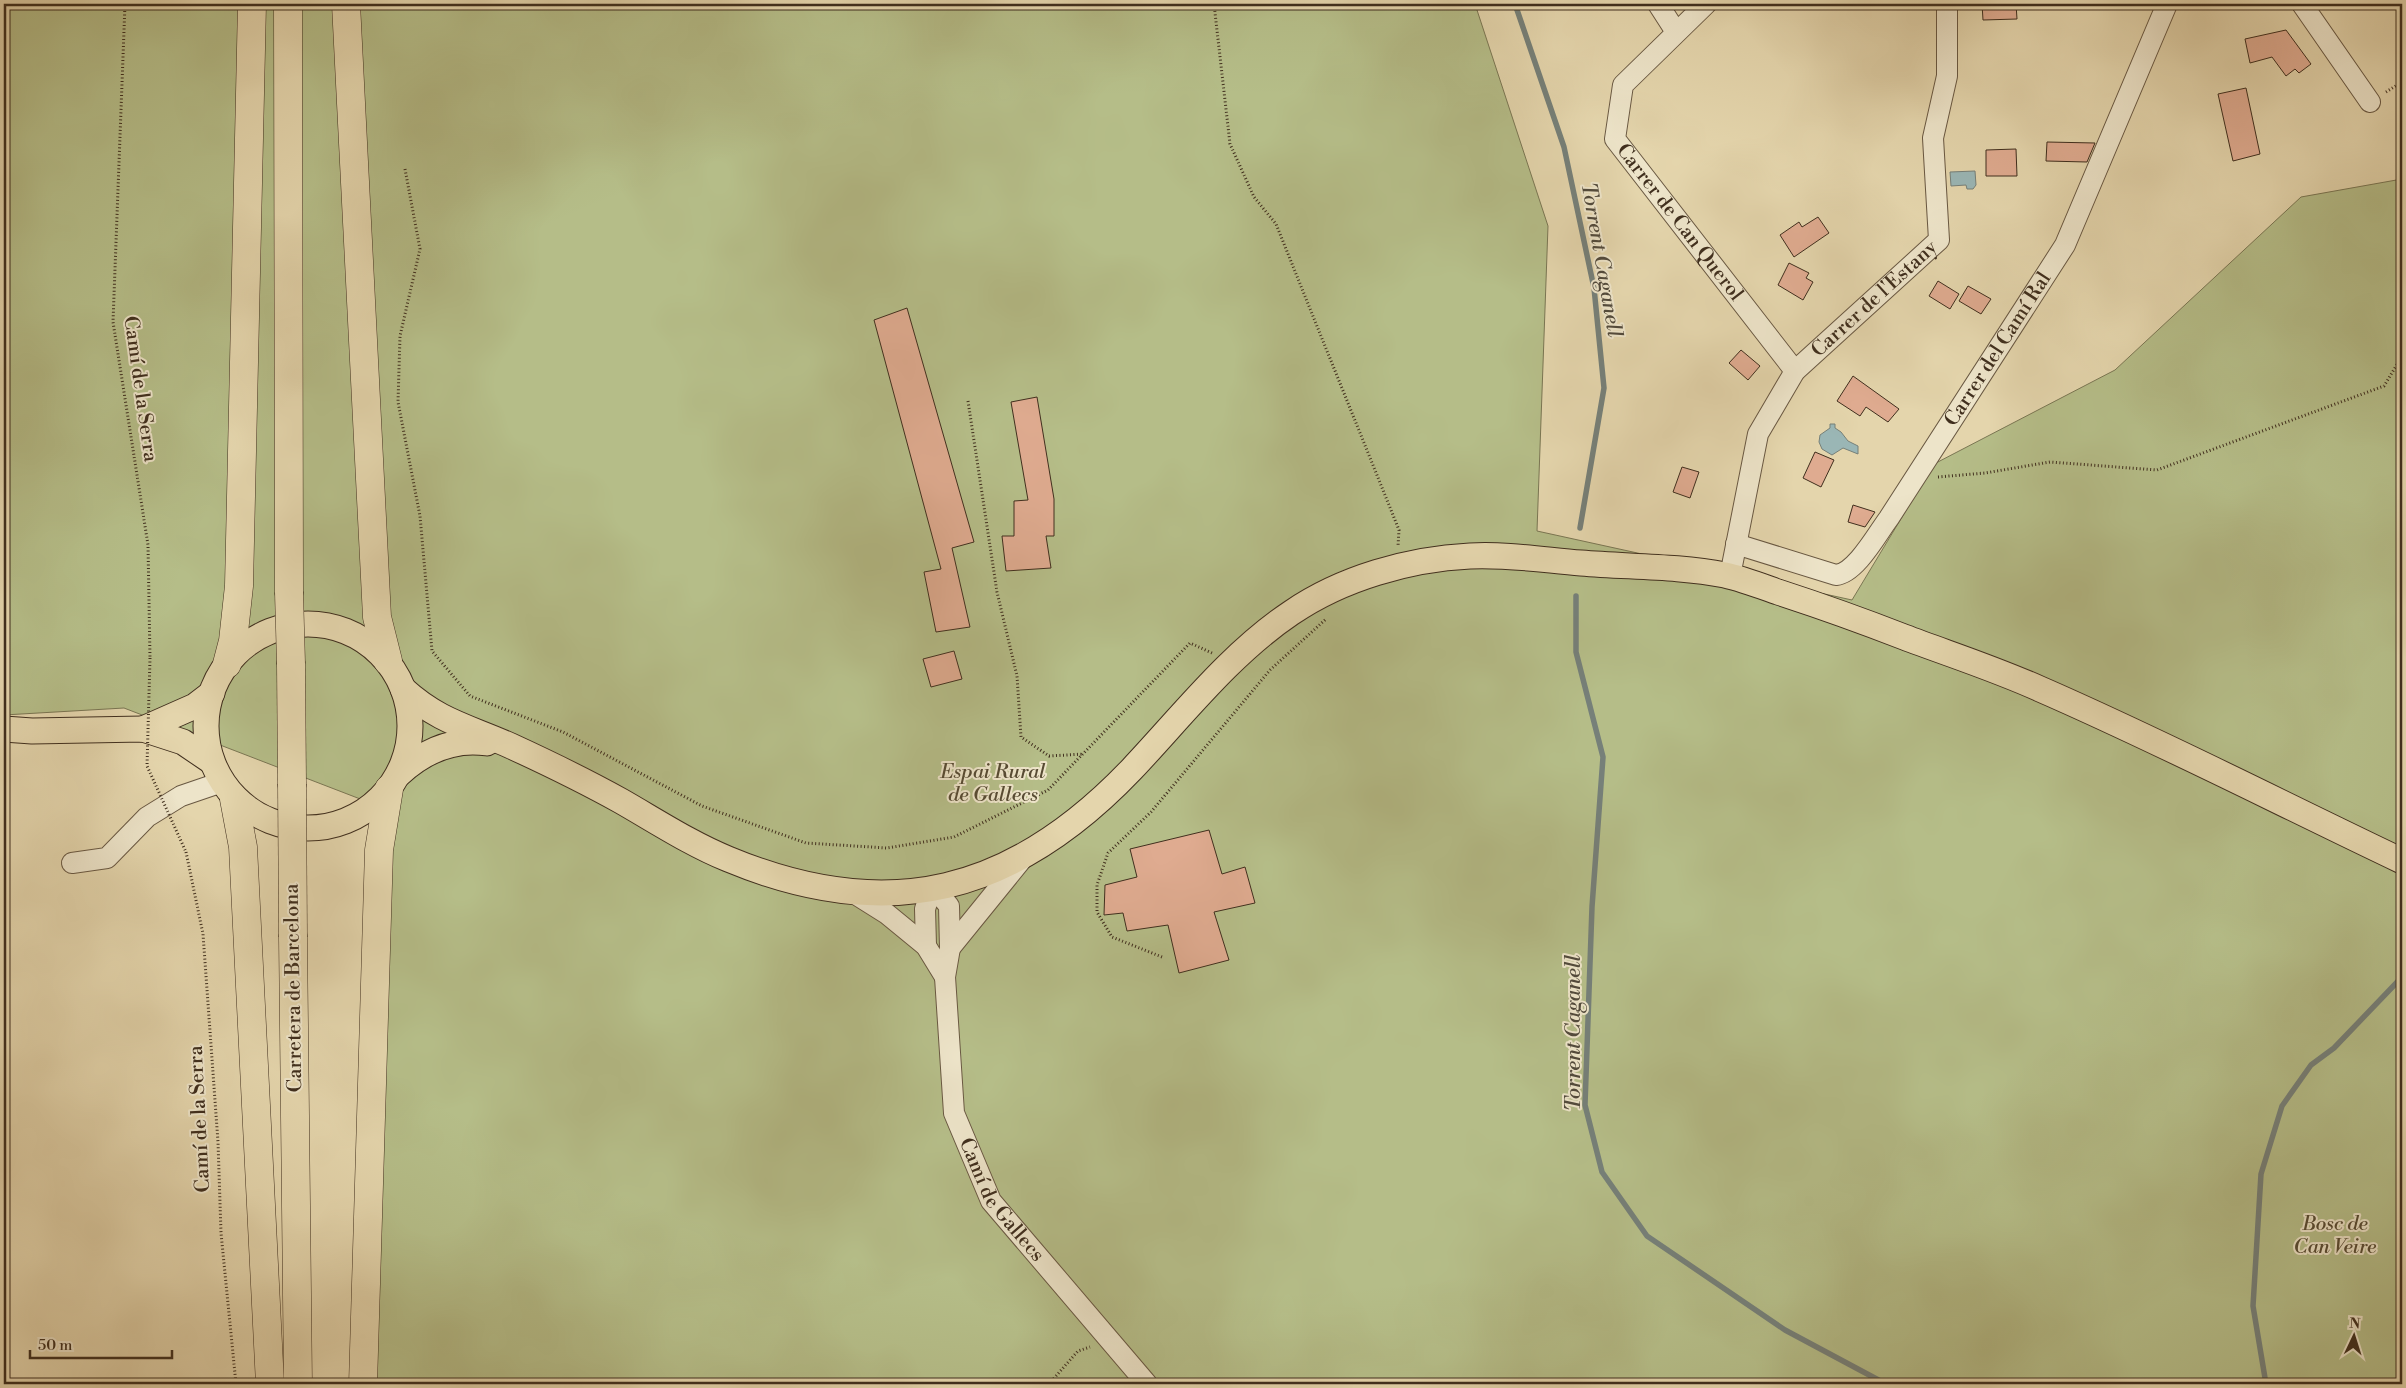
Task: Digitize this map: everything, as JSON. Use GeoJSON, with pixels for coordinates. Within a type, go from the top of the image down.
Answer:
{"type":"FeatureCollection","features":[{"type":"Feature","properties":{"kind":"highway"},"geometry":{"type":"LineString","coordinates":[[227,664],[233,641],[239,586],[252,4]]}},
{"type":"Feature","properties":{"kind":"highway","name":"Carretera de Barcelona"},"geometry":{"type":"LineString","coordinates":[[288,4],[289,592],[298,1384]]}},
{"type":"Feature","properties":{"kind":"highway"},"geometry":{"type":"LineString","coordinates":[[346,4],[377,617],[388,661]]}},
{"type":"Feature","properties":{"kind":"highway"},"geometry":{"type":"LineString","coordinates":[[222,780],[243,847],[270,1384]]}},
{"type":"Feature","properties":{"kind":"highway"},"geometry":{"type":"LineString","coordinates":[[363,1384],[379,850],[394,781]]}},
{"type":"Feature","properties":{"kind":"main road"},"geometry":{"type":"LineString","coordinates":[[403,690],[431,713],[514,747],[592,785],[704,848],[731,860],[785,879],[852,892],[872,893],[931,890],[1000,869],[1042,846],[1087,811],[1127,775],[1233,662],[1290,613],[1336,589],[1362,578],[1415,563],[1468,556],[1506,556],[1676,569],[1730,576],[1828,608],[2034,686],[2402,861]]}},
{"type":"Feature","properties":{"kind":"main road"},"geometry":{"type":"LineString","coordinates":[[222,780],[206,731],[212,693],[227,664],[247,645],[270,630],[300,623],[327,626],[348,633],[367,642],[388,661],[403,690],[409,710],[410,731],[406,754],[394,781]]}},
{"type":"Feature","properties":{"kind":"main road"},"geometry":{"type":"LineString","coordinates":[[144,729],[195,706],[212,693]]}},
{"type":"Feature","properties":{"kind":"main road"},"geometry":{"type":"LineString","coordinates":[[4,729],[144,729],[182,742],[222,780],[252,813],[271,822],[297,828],[329,827],[367,810],[394,781],[422,756],[437,748],[457,742],[474,741],[514,747]]}},
{"type":"Feature","properties":{"kind":"main road"},"geometry":{"type":"LineString","coordinates":[[4,735],[30,730]]}},
{"type":"Feature","properties":{"kind":"street"},"geometry":{"type":"LineString","coordinates":[[1658,4],[1676,32]]}},
{"type":"Feature","properties":{"kind":"street","name":"Carrer de Can Querol"},"geometry":{"type":"LineString","coordinates":[[1706,4],[1623,84],[1615,139],[1795,371]]}},
{"type":"Feature","properties":{"kind":"street","name":"Carrer de l'Estany"},"geometry":{"type":"LineString","coordinates":[[1730,576],[1758,434],[1795,371],[1939,240],[1934,138],[1947,76],[1947,4]]}},
{"type":"Feature","properties":{"kind":"street","name":"Carrer del Camí Ral"},"geometry":{"type":"LineString","coordinates":[[1736,544],[1828,573],[1843,575],[1858,560],[1889,518],[1913,478],[2065,245],[2167,4]]}},
{"type":"Feature","properties":{"kind":"street"},"geometry":{"type":"LineString","coordinates":[[2302,4],[2370,102]]}},
{"type":"Feature","properties":{"kind":"street"},"geometry":{"type":"LineString","coordinates":[[72,863],[107,858],[147,817],[181,796],[222,780]]}},
{"type":"Feature","properties":{"kind":"street","name":"Camí de Gallecs"},"geometry":{"type":"LineString","coordinates":[[950,948],[1024,857]]}},
{"type":"Feature","properties":{"kind":"street","name":"Camí de Gallecs"},"geometry":{"type":"LineString","coordinates":[[926,946],[925,908],[931,890],[940,895],[949,906],[950,948],[945,977],[954,1113],[991,1202],[1146,1384]]}},
{"type":"Feature","properties":{"kind":"street","name":"Camí de Gallecs"},"geometry":{"type":"LineString","coordinates":[[852,892],[887,914],[926,946],[945,977]]}},
{"type":"Feature","properties":{"kind":"path","name":"Camí de la Serra"},"geometry":{"type":"LineString","coordinates":[[125,4],[113,322],[148,545],[150,658],[147,766],[186,852],[203,934],[218,1142],[221,1233],[236,1384]]}},
{"type":"Feature","properties":{"kind":"path"},"geometry":{"type":"LineString","coordinates":[[1214,4],[1230,144],[1254,197],[1276,224],[1399,530],[1395,569]]}},
{"type":"Feature","properties":{"kind":"path"},"geometry":{"type":"LineString","coordinates":[[405,169],[420,249],[400,336],[398,402],[420,516],[432,651],[470,696],[563,732],[702,806],[806,843],[887,848],[954,838],[1048,790],[1190,643],[1233,662]]}},
{"type":"Feature","properties":{"kind":"path"},"geometry":{"type":"LineString","coordinates":[[1913,478],[1985,473],[2050,462],[2158,470],[2384,386],[2402,356]]}},
{"type":"Feature","properties":{"kind":"path"},"geometry":{"type":"LineString","coordinates":[[968,401],[997,592],[1017,676],[1021,738],[1050,756],[1084,754]]}},
{"type":"Feature","properties":{"kind":"path"},"geometry":{"type":"LineString","coordinates":[[1162,957],[1112,937],[1097,912],[1097,884],[1108,853],[1151,812],[1270,670],[1338,607],[1336,589]]}},
{"type":"Feature","properties":{"kind":"path"},"geometry":{"type":"LineString","coordinates":[[1049,1384],[1078,1351],[1109,1340]]}},
{"type":"Feature","properties":{"kind":"green space","name":"Espai Rural de Gallecs"},"geometry":{"type":"Polygon","coordinates":[[[4,4],[1475,4],[1548,226],[1537,531],[1852,600],[1934,464],[2115,370],[2301,197],[2402,179],[2402,1384],[372,1384],[394,812],[124,708],[4,715],[4,4]]]}},
{"type":"Feature","properties":{"kind":"water"},"geometry":{"type":"Polygon","coordinates":[[[1975,171],[1976,185],[1973,189],[1967,189],[1966,185],[1951,186],[1950,172],[1975,171]]]}},
{"type":"Feature","properties":{"kind":"water"},"geometry":{"type":"Polygon","coordinates":[[[1830,424],[1835,424],[1835,428],[1848,441],[1858,446],[1858,454],[1843,448],[1832,455],[1822,449],[1819,442],[1820,435],[1830,428],[1830,424]]]}},
{"type":"Feature","properties":{"kind":"building"},"geometry":{"type":"Polygon","coordinates":[[[1982,4],[2016,4],[2017,19],[1983,20],[1982,4]]]}},
{"type":"Feature","properties":{"kind":"building"},"geometry":{"type":"Polygon","coordinates":[[[2286,30],[2311,64],[2299,73],[2295,69],[2286,76],[2272,57],[2250,63],[2245,39],[2286,30]]]}},
{"type":"Feature","properties":{"kind":"building"},"geometry":{"type":"Polygon","coordinates":[[[2246,88],[2260,154],[2233,161],[2218,94],[2246,88]]]}},
{"type":"Feature","properties":{"kind":"building"},"geometry":{"type":"Polygon","coordinates":[[[2047,142],[2095,143],[2087,162],[2046,161],[2047,142]]]}},
{"type":"Feature","properties":{"kind":"building"},"geometry":{"type":"Polygon","coordinates":[[[2016,149],[2017,176],[1986,176],[1986,150],[2016,149]]]}},
{"type":"Feature","properties":{"kind":"building"},"geometry":{"type":"Polygon","coordinates":[[[1818,217],[1829,233],[1794,257],[1780,235],[1799,222],[1802,227],[1818,217]]]}},
{"type":"Feature","properties":{"kind":"building"},"geometry":{"type":"Polygon","coordinates":[[[1789,263],[1809,273],[1806,278],[1813,282],[1803,300],[1778,285],[1789,263]]]}},
{"type":"Feature","properties":{"kind":"building"},"geometry":{"type":"Polygon","coordinates":[[[1938,281],[1959,294],[1950,309],[1929,296],[1938,281]]]}},
{"type":"Feature","properties":{"kind":"building"},"geometry":{"type":"Polygon","coordinates":[[[1968,286],[1991,299],[1981,314],[1959,301],[1968,286]]]}},
{"type":"Feature","properties":{"kind":"building"},"geometry":{"type":"Polygon","coordinates":[[[907,308],[974,542],[952,548],[970,627],[936,632],[924,572],[941,569],[874,320],[907,308]]]}},
{"type":"Feature","properties":{"kind":"building"},"geometry":{"type":"Polygon","coordinates":[[[1741,350],[1760,366],[1748,380],[1729,363],[1741,350]]]}},
{"type":"Feature","properties":{"kind":"building"},"geometry":{"type":"Polygon","coordinates":[[[1853,376],[1899,409],[1888,422],[1866,407],[1860,416],[1837,401],[1853,376]]]}},
{"type":"Feature","properties":{"kind":"building"},"geometry":{"type":"Polygon","coordinates":[[[1037,397],[1054,499],[1054,536],[1046,536],[1051,568],[1006,571],[1002,536],[1014,536],[1014,501],[1028,500],[1011,402],[1037,397]]]}},
{"type":"Feature","properties":{"kind":"building"},"geometry":{"type":"Polygon","coordinates":[[[1815,452],[1834,460],[1821,487],[1803,478],[1815,452]]]}},
{"type":"Feature","properties":{"kind":"building"},"geometry":{"type":"Polygon","coordinates":[[[1682,467],[1699,472],[1690,498],[1673,492],[1682,467]]]}},
{"type":"Feature","properties":{"kind":"building"},"geometry":{"type":"Polygon","coordinates":[[[1853,505],[1875,512],[1865,527],[1848,522],[1853,505]]]}},
{"type":"Feature","properties":{"kind":"building"},"geometry":{"type":"Polygon","coordinates":[[[954,651],[962,679],[931,687],[923,659],[954,651]]]}},
{"type":"Feature","properties":{"kind":"building"},"geometry":{"type":"Polygon","coordinates":[[[1209,830],[1222,874],[1245,867],[1255,903],[1214,912],[1229,960],[1179,973],[1168,925],[1127,931],[1123,913],[1104,915],[1105,885],[1137,877],[1130,849],[1209,830]]]}},
{"type":"Feature","properties":{"kind":"waterway","name":"Torrent Caganell"},"geometry":{"type":"LineString","coordinates":[[1515,4],[1564,147],[1594,288],[1604,388],[1580,528]]}},
{"type":"Feature","properties":{"kind":"waterway","name":"Torrent Caganell"},"geometry":{"type":"LineString","coordinates":[[1576,596],[1576,652],[1603,757],[1592,907],[1585,1105],[1602,1172],[1647,1236],[1785,1330],[1886,1384]]}},
{"type":"Feature","properties":{"kind":"waterway"},"geometry":{"type":"LineString","coordinates":[[2266,1384],[2253,1306],[2261,1174],[2282,1106],[2311,1065],[2334,1048],[2402,977]]}},
{"type":"Feature","properties":{"kind":"park label","name":"Bosc de Can Veire"},"geometry":{"type":"Point","coordinates":[2335,1236]}}]}
